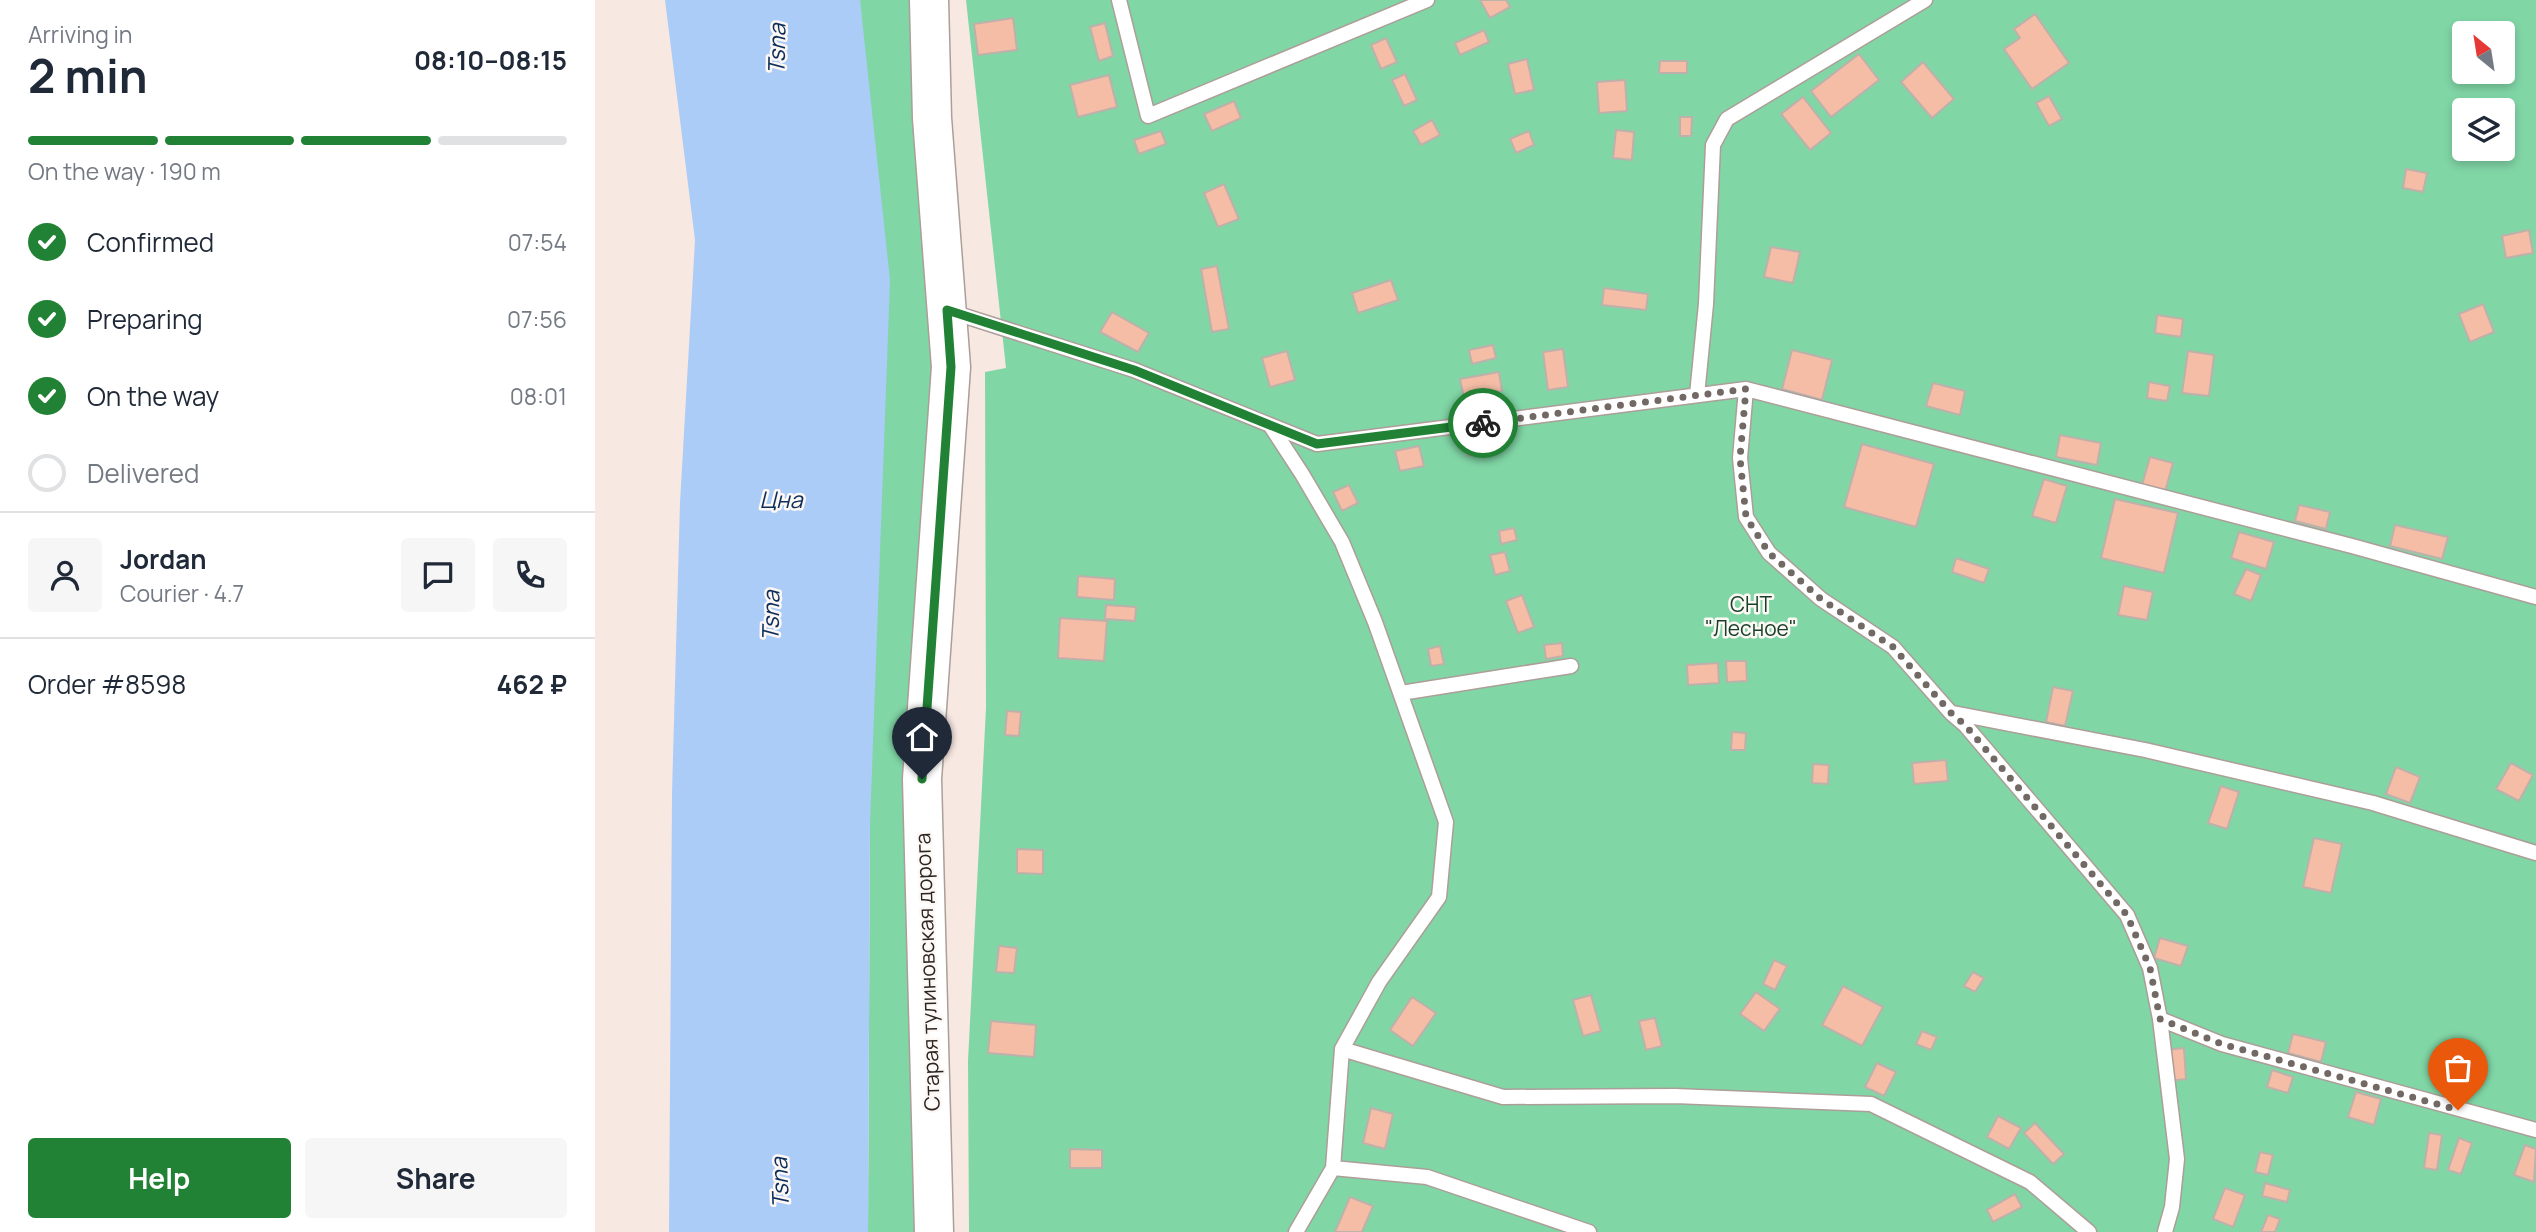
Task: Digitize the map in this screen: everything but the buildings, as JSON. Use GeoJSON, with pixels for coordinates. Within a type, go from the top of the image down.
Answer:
{"type":"FeatureCollection","features":[{"type":"Feature","properties":{"kind":"street","name":"Старая тулиновская дорога"},"geometry":{"type":"LineString","coordinates":[[929,0],[932,118],[951,367],[922,779],[934,1232]]}},
{"type":"Feature","properties":{"kind":"lane"},"geometry":{"type":"LineString","coordinates":[[1119,0],[1148,116],[1427,0]]}},
{"type":"Feature","properties":{"kind":"lane"},"geometry":{"type":"LineString","coordinates":[[1697,395],[1706,304],[1713,145],[1727,119],[1925,0]]}},
{"type":"Feature","properties":{"kind":"lane"},"geometry":{"type":"LineString","coordinates":[[947,310],[1134,370],[1317,444],[1746,389],[2352,546],[2536,597]]}},
{"type":"Feature","properties":{"kind":"lane"},"geometry":{"type":"LineString","coordinates":[[1746,389],[1740,458],[1746,517],[1769,553],[1821,599],[1893,647],[1951,713],[1965,725],[2127,915],[2150,968],[2160,1019],[2177,1159],[2172,1206],[2165,1232]]}},
{"type":"Feature","properties":{"kind":"lane"},"geometry":{"type":"LineString","coordinates":[[1270,425],[1342,542],[1401,693],[1446,822],[1439,897],[1379,982],[1342,1049],[1333,1168],[1296,1232]]}},
{"type":"Feature","properties":{"kind":"lane"},"geometry":{"type":"LineString","coordinates":[[1401,693],[1571,666]]}},
{"type":"Feature","properties":{"kind":"lane"},"geometry":{"type":"LineString","coordinates":[[1951,713],[2145,750],[2373,803],[2536,853]]}},
{"type":"Feature","properties":{"kind":"lane"},"geometry":{"type":"LineString","coordinates":[[2160,1019],[2222,1044],[2536,1130]]}},
{"type":"Feature","properties":{"kind":"lane"},"geometry":{"type":"LineString","coordinates":[[1342,1049],[1503,1097],[1675,1096],[1871,1104],[2030,1182],[2089,1232]]}},
{"type":"Feature","properties":{"kind":"lane"},"geometry":{"type":"LineString","coordinates":[[1333,1168],[1427,1177],[1590,1232]]}},
{"type":"Feature","properties":{"kind":"green space"},"geometry":{"type":"Polygon","coordinates":[[[860,0],[912,0],[940,263],[931,1232],[868,1232],[870,823],[860,0]]]}},
{"type":"Feature","properties":{"kind":"green space","name":"СНТ \"Лесное\""},"geometry":{"type":"Polygon","coordinates":[[[966,0],[2536,0],[2536,1232],[969,1232],[968,1061],[986,708],[985,372],[1006,368],[966,0]]]}},
{"type":"Feature","properties":{"kind":"water","name":"Цна"},"geometry":{"type":"Polygon","coordinates":[[[665,0],[860,0],[890,280],[870,823],[868,1232],[669,1232],[672,793],[680,503],[695,240],[665,0]]]}},
{"type":"Feature","properties":{"kind":"way so far"},"geometry":{"type":"LineString","coordinates":[[1483,423],[1746,389],[1740,458],[1746,517],[1769,553],[1821,599],[1893,647],[1951,713],[1965,725],[2091,872],[2127,915],[2150,968],[2160,1019],[2222,1044],[2458,1110]]}},
{"type":"Feature","properties":{"kind":"route"},"geometry":{"type":"LineString","coordinates":[[922,779],[951,367],[947,310],[1134,370],[1317,444],[1483,423]]}},
{"type":"Feature","properties":{"kind":"water label","name":"Tsna"},"geometry":{"type":"Point","coordinates":[776,49]}},
{"type":"Feature","properties":{"kind":"water label","name":"Tsna"},"geometry":{"type":"Point","coordinates":[770,616]}},
{"type":"Feature","properties":{"kind":"water label","name":"Tsna"},"geometry":{"type":"Point","coordinates":[779,1183]}}]}
